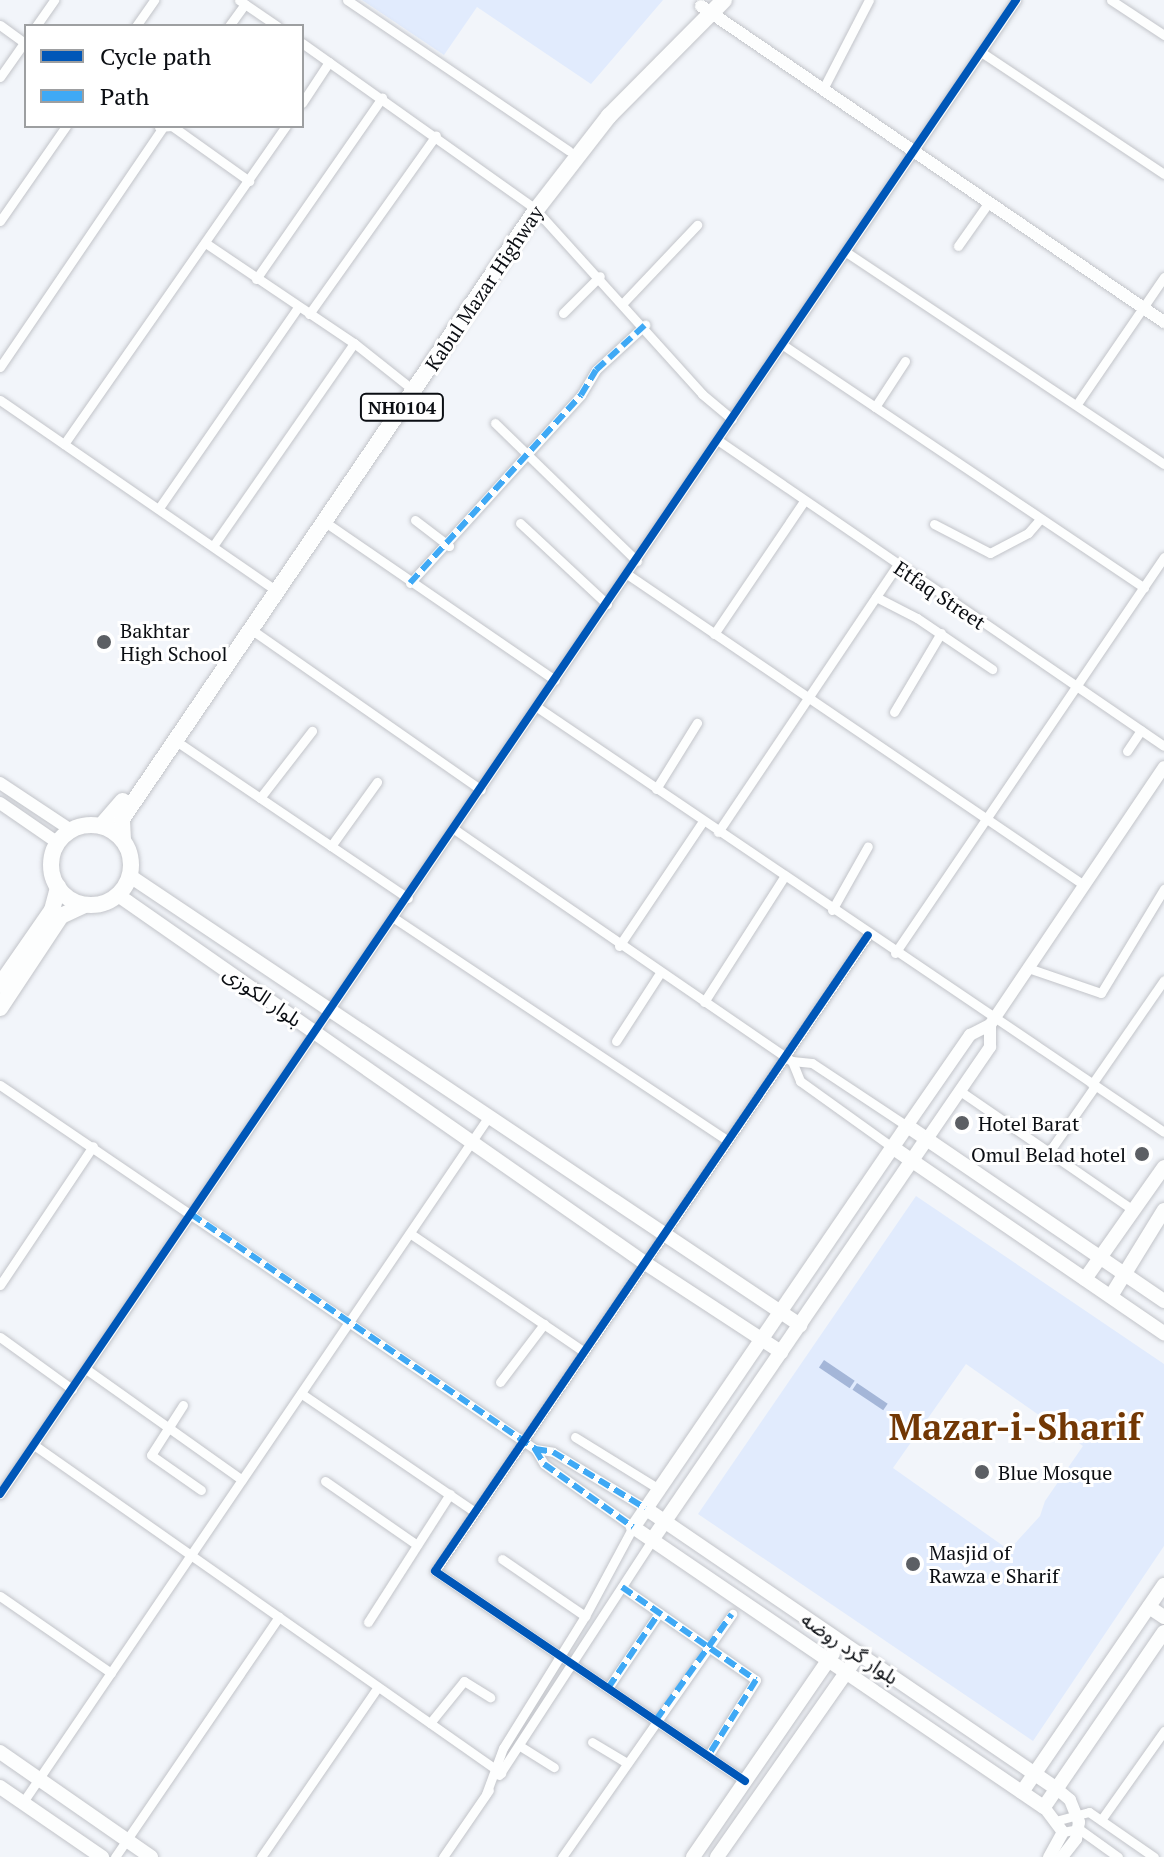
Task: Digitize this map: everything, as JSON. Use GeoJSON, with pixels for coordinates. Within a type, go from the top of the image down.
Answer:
{"type":"FeatureCollection","features":[{"type":"Feature","properties":{"kind":"highway","name":"Kabul Mazar Highway"},"geometry":{"type":"LineString","coordinates":[[123,840],[122,819],[325,522],[569,151],[706,6],[724,0]]}},
{"type":"Feature","properties":{"kind":"highway","name":"Kabul Mazar Highway"},"geometry":{"type":"LineString","coordinates":[[101,826],[533,208],[706,6]]}},
{"type":"Feature","properties":{"kind":"highway"},"geometry":{"type":"LineString","coordinates":[[0,985],[52,910],[58,887],[51,865],[58,843],[71,830],[101,826],[123,840]]}},
{"type":"Feature","properties":{"kind":"highway","name":"NH0104"},"geometry":{"type":"LineString","coordinates":[[123,840],[130,876]]}},
{"type":"Feature","properties":{"kind":"highway"},"geometry":{"type":"LineString","coordinates":[[0,1008],[61,916],[118,895],[130,876]]}},
{"type":"Feature","properties":{"kind":"highway"},"geometry":{"type":"LineString","coordinates":[[58,887],[85,905]]}},
{"type":"Feature","properties":{"kind":"main road","name":"بلوار الکوزی"},"geometry":{"type":"LineString","coordinates":[[130,876],[800,1325]]}},
{"type":"Feature","properties":{"kind":"main road","name":"بلوار الکوزی"},"geometry":{"type":"LineString","coordinates":[[118,895],[645,1263],[781,1352]]}},
{"type":"Feature","properties":{"kind":"main road"},"geometry":{"type":"LineString","coordinates":[[633,1527],[907,1126],[1164,1301]]}},
{"type":"Feature","properties":{"kind":"main road"},"geometry":{"type":"LineString","coordinates":[[652,1540],[927,1139]]}},
{"type":"Feature","properties":{"kind":"main road"},"geometry":{"type":"LineString","coordinates":[[892,1147],[1164,1333]]}},
{"type":"Feature","properties":{"kind":"main road"},"geometry":{"type":"LineString","coordinates":[[1085,1279],[1164,1167]]}},
{"type":"Feature","properties":{"kind":"main road"},"geometry":{"type":"LineString","coordinates":[[1111,1296],[1161,1220]]}},
{"type":"Feature","properties":{"kind":"main road","name":"بلوار گرد روضه"},"geometry":{"type":"LineString","coordinates":[[645,1508],[1057,1789]]}},
{"type":"Feature","properties":{"kind":"main road","name":"بلوار گرد روضه"},"geometry":{"type":"LineString","coordinates":[[633,1527],[1044,1807]]}},
{"type":"Feature","properties":{"kind":"main road"},"geometry":{"type":"LineString","coordinates":[[1022,1792],[1164,1585]]}},
{"type":"Feature","properties":{"kind":"main road"},"geometry":{"type":"LineString","coordinates":[[1149,1607],[1164,1617]]}},
{"type":"Feature","properties":{"kind":"main road"},"geometry":{"type":"LineString","coordinates":[[1044,1807],[1164,1632]]}},
{"type":"Feature","properties":{"kind":"main road"},"geometry":{"type":"LineString","coordinates":[[693,1857],[841,1642]]}},
{"type":"Feature","properties":{"kind":"main road"},"geometry":{"type":"LineString","coordinates":[[717,1857],[859,1654]]}},
{"type":"Feature","properties":{"kind":"main road"},"geometry":{"type":"LineString","coordinates":[[0,1752],[151,1857]]}},
{"type":"Feature","properties":{"kind":"main road"},"geometry":{"type":"LineString","coordinates":[[0,1787],[102,1857]]}},
{"type":"Feature","properties":{"kind":"street"},"geometry":{"type":"LineString","coordinates":[[37,24],[54,0]]}},
{"type":"Feature","properties":{"kind":"street"},"geometry":{"type":"LineString","coordinates":[[137,24],[154,0]]}},
{"type":"Feature","properties":{"kind":"street"},"geometry":{"type":"LineString","coordinates":[[347,0],[569,151]]}},
{"type":"Feature","properties":{"kind":"street"},"geometry":{"type":"LineString","coordinates":[[823,89],[869,0]]}},
{"type":"Feature","properties":{"kind":"street"},"geometry":{"type":"LineString","coordinates":[[0,1494],[4,1481],[34,1445],[314,1031],[408,898],[1016,0]]}},
{"type":"Feature","properties":{"kind":"street"},"geometry":{"type":"LineString","coordinates":[[1111,0],[1164,35]]}},
{"type":"Feature","properties":{"kind":"street"},"geometry":{"type":"LineString","coordinates":[[230,24],[242,2],[274,24]]}},
{"type":"Feature","properties":{"kind":"street"},"geometry":{"type":"LineString","coordinates":[[706,6],[1164,322]]}},
{"type":"Feature","properties":{"kind":"street"},"geometry":{"type":"LineString","coordinates":[[0,25],[24,41]]}},
{"type":"Feature","properties":{"kind":"street"},"geometry":{"type":"LineString","coordinates":[[0,77],[24,43]]}},
{"type":"Feature","properties":{"kind":"street"},"geometry":{"type":"LineString","coordinates":[[304,44],[436,135],[533,208],[645,325],[693,385],[732,419]]}},
{"type":"Feature","properties":{"kind":"street"},"geometry":{"type":"LineString","coordinates":[[981,52],[1164,174]]}},
{"type":"Feature","properties":{"kind":"street"},"geometry":{"type":"LineString","coordinates":[[304,100],[329,62]]}},
{"type":"Feature","properties":{"kind":"street"},"geometry":{"type":"LineString","coordinates":[[256,279],[382,98]]}},
{"type":"Feature","properties":{"kind":"street"},"geometry":{"type":"LineString","coordinates":[[0,221],[65,128]]}},
{"type":"Feature","properties":{"kind":"street"},"geometry":{"type":"LineString","coordinates":[[0,367],[158,128]]}},
{"type":"Feature","properties":{"kind":"street"},"geometry":{"type":"LineString","coordinates":[[175,128],[249,181]]}},
{"type":"Feature","properties":{"kind":"street"},"geometry":{"type":"LineString","coordinates":[[64,444],[207,244],[285,128]]}},
{"type":"Feature","properties":{"kind":"street"},"geometry":{"type":"LineString","coordinates":[[309,314],[436,135]]}},
{"type":"Feature","properties":{"kind":"street"},"geometry":{"type":"LineString","coordinates":[[958,246],[989,202]]}},
{"type":"Feature","properties":{"kind":"street"},"geometry":{"type":"LineString","coordinates":[[623,303],[697,225]]}},
{"type":"Feature","properties":{"kind":"street"},"geometry":{"type":"LineString","coordinates":[[207,244],[297,309],[354,343],[407,385]]}},
{"type":"Feature","properties":{"kind":"street"},"geometry":{"type":"LineString","coordinates":[[846,252],[1164,464]]}},
{"type":"Feature","properties":{"kind":"street"},"geometry":{"type":"LineString","coordinates":[[563,313],[600,276]]}},
{"type":"Feature","properties":{"kind":"street"},"geometry":{"type":"LineString","coordinates":[[1077,404],[1164,277]]}},
{"type":"Feature","properties":{"kind":"street"},"geometry":{"type":"LineString","coordinates":[[159,508],[297,309]]}},
{"type":"Feature","properties":{"kind":"street"},"geometry":{"type":"LineString","coordinates":[[410,583],[449,546],[581,395],[596,370],[645,325]]}},
{"type":"Feature","properties":{"kind":"street"},"geometry":{"type":"LineString","coordinates":[[213,546],[354,343]]}},
{"type":"Feature","properties":{"kind":"street"},"geometry":{"type":"LineString","coordinates":[[783,345],[1144,588]]}},
{"type":"Feature","properties":{"kind":"street"},"geometry":{"type":"LineString","coordinates":[[875,407],[905,361]]}},
{"type":"Feature","properties":{"kind":"street"},"geometry":{"type":"LineString","coordinates":[[0,400],[270,586]]}},
{"type":"Feature","properties":{"kind":"street"},"geometry":{"type":"LineString","coordinates":[[495,423],[637,561]]}},
{"type":"Feature","properties":{"kind":"street","name":"Etfaq Street"},"geometry":{"type":"LineString","coordinates":[[719,441],[897,566],[1164,746]]}},
{"type":"Feature","properties":{"kind":"street"},"geometry":{"type":"LineString","coordinates":[[714,634],[804,501]]}},
{"type":"Feature","properties":{"kind":"street"},"geometry":{"type":"LineString","coordinates":[[934,524],[990,553],[1028,533],[1040,519]]}},
{"type":"Feature","properties":{"kind":"street"},"geometry":{"type":"LineString","coordinates":[[415,520],[449,546]]}},
{"type":"Feature","properties":{"kind":"street"},"geometry":{"type":"LineString","coordinates":[[325,522],[555,680]]}},
{"type":"Feature","properties":{"kind":"street"},"geometry":{"type":"LineString","coordinates":[[520,523],[607,604]]}},
{"type":"Feature","properties":{"kind":"street"},"geometry":{"type":"LineString","coordinates":[[895,953],[1164,557]]}},
{"type":"Feature","properties":{"kind":"street"},"geometry":{"type":"LineString","coordinates":[[718,832],[897,566]]}},
{"type":"Feature","properties":{"kind":"street"},"geometry":{"type":"LineString","coordinates":[[627,574],[1084,885]]}},
{"type":"Feature","properties":{"kind":"street"},"geometry":{"type":"LineString","coordinates":[[876,597],[941,633],[992,669]]}},
{"type":"Feature","properties":{"kind":"street"},"geometry":{"type":"LineString","coordinates":[[252,630],[481,790]]}},
{"type":"Feature","properties":{"kind":"street"},"geometry":{"type":"LineString","coordinates":[[894,712],[941,633]]}},
{"type":"Feature","properties":{"kind":"street"},"geometry":{"type":"LineString","coordinates":[[537,707],[992,1022],[1164,1132]]}},
{"type":"Feature","properties":{"kind":"street"},"geometry":{"type":"LineString","coordinates":[[656,789],[697,723]]}},
{"type":"Feature","properties":{"kind":"street"},"geometry":{"type":"LineString","coordinates":[[1127,751],[1141,730]]}},
{"type":"Feature","properties":{"kind":"street"},"geometry":{"type":"LineString","coordinates":[[260,798],[312,731]]}},
{"type":"Feature","properties":{"kind":"street"},"geometry":{"type":"LineString","coordinates":[[176,741],[408,898]]}},
{"type":"Feature","properties":{"kind":"street"},"geometry":{"type":"LineString","coordinates":[[454,829],[619,946],[789,1059],[812,1063],[907,1126],[970,1035],[992,1022],[1162,774]]}},
{"type":"Feature","properties":{"kind":"street"},"geometry":{"type":"LineString","coordinates":[[331,846],[377,782]]}},
{"type":"Feature","properties":{"kind":"street"},"geometry":{"type":"LineString","coordinates":[[0,783],[71,830]]}},
{"type":"Feature","properties":{"kind":"street"},"geometry":{"type":"LineString","coordinates":[[0,803],[58,843]]}},
{"type":"Feature","properties":{"kind":"street"},"geometry":{"type":"LineString","coordinates":[[619,946],[703,821]]}},
{"type":"Feature","properties":{"kind":"street"},"geometry":{"type":"LineString","coordinates":[[832,910],[868,846]]}},
{"type":"Feature","properties":{"kind":"street"},"geometry":{"type":"LineString","coordinates":[[704,1002],[784,877]]}},
{"type":"Feature","properties":{"kind":"street"},"geometry":{"type":"LineString","coordinates":[[1028,968],[1101,993],[1164,889]]}},
{"type":"Feature","properties":{"kind":"street"},"geometry":{"type":"LineString","coordinates":[[394,918],[727,1140]]}},
{"type":"Feature","properties":{"kind":"street"},"geometry":{"type":"LineString","coordinates":[[745,1781],[435,1571],[583,1351],[665,1236],[727,1140],[789,1059],[868,935]]}},
{"type":"Feature","properties":{"kind":"street"},"geometry":{"type":"LineString","coordinates":[[616,1041],[660,973]]}},
{"type":"Feature","properties":{"kind":"street"},"geometry":{"type":"LineString","coordinates":[[1049,1152],[1164,980]]}},
{"type":"Feature","properties":{"kind":"street"},"geometry":{"type":"LineString","coordinates":[[927,1139],[990,1047],[992,1022]]}},
{"type":"Feature","properties":{"kind":"street"},"geometry":{"type":"LineString","coordinates":[[789,1059],[800,1081],[892,1147]]}},
{"type":"Feature","properties":{"kind":"street"},"geometry":{"type":"LineString","coordinates":[[0,1085],[535,1449],[553,1452],[645,1508]]}},
{"type":"Feature","properties":{"kind":"street"},"geometry":{"type":"LineString","coordinates":[[960,1091],[1132,1209]]}},
{"type":"Feature","properties":{"kind":"street"},"geometry":{"type":"LineString","coordinates":[[23,1802],[352,1322],[489,1116]]}},
{"type":"Feature","properties":{"kind":"street"},"geometry":{"type":"LineString","coordinates":[[0,1285],[93,1146]]}},
{"type":"Feature","properties":{"kind":"street"},"geometry":{"type":"LineString","coordinates":[[411,1234],[583,1351]]}},
{"type":"Feature","properties":{"kind":"street"},"geometry":{"type":"LineString","coordinates":[[500,1382],[544,1324]]}},
{"type":"Feature","properties":{"kind":"street"},"geometry":{"type":"LineString","coordinates":[[0,1337],[72,1389]]}},
{"type":"Feature","properties":{"kind":"street"},"geometry":{"type":"LineString","coordinates":[[86,1369],[242,1480]]}},
{"type":"Feature","properties":{"kind":"street"},"geometry":{"type":"LineString","coordinates":[[302,1394],[475,1512]]}},
{"type":"Feature","properties":{"kind":"street"},"geometry":{"type":"LineString","coordinates":[[183,1405],[151,1455],[201,1490]]}},
{"type":"Feature","properties":{"kind":"street"},"geometry":{"type":"LineString","coordinates":[[575,1437],[659,1489]]}},
{"type":"Feature","properties":{"kind":"street"},"geometry":{"type":"LineString","coordinates":[[34,1445],[497,1770]]}},
{"type":"Feature","properties":{"kind":"street"},"geometry":{"type":"LineString","coordinates":[[443,1857],[486,1794],[633,1527],[544,1464],[535,1449]]}},
{"type":"Feature","properties":{"kind":"street"},"geometry":{"type":"LineString","coordinates":[[325,1481],[417,1545]]}},
{"type":"Feature","properties":{"kind":"street"},"geometry":{"type":"LineString","coordinates":[[368,1622],[450,1494]]}},
{"type":"Feature","properties":{"kind":"street"},"geometry":{"type":"LineString","coordinates":[[497,1770],[520,1746],[652,1540]]}},
{"type":"Feature","properties":{"kind":"street"},"geometry":{"type":"LineString","coordinates":[[502,1559],[585,1616]]}},
{"type":"Feature","properties":{"kind":"street"},"geometry":{"type":"LineString","coordinates":[[622,1587],[757,1682],[708,1756]]}},
{"type":"Feature","properties":{"kind":"street"},"geometry":{"type":"LineString","coordinates":[[0,1596],[111,1673]]}},
{"type":"Feature","properties":{"kind":"street"},"geometry":{"type":"LineString","coordinates":[[608,1688],[659,1613]]}},
{"type":"Feature","properties":{"kind":"street"},"geometry":{"type":"LineString","coordinates":[[562,1857],[732,1614]]}},
{"type":"Feature","properties":{"kind":"street"},"geometry":{"type":"LineString","coordinates":[[115,1857],[279,1617]]}},
{"type":"Feature","properties":{"kind":"street"},"geometry":{"type":"LineString","coordinates":[[430,1723],[464,1681],[490,1697]]}},
{"type":"Feature","properties":{"kind":"street"},"geometry":{"type":"LineString","coordinates":[[261,1857],[378,1687]]}},
{"type":"Feature","properties":{"kind":"street"},"geometry":{"type":"LineString","coordinates":[[1101,1820],[1163,1735]]}},
{"type":"Feature","properties":{"kind":"street"},"geometry":{"type":"LineString","coordinates":[[592,1742],[627,1763]]}},
{"type":"Feature","properties":{"kind":"street"},"geometry":{"type":"LineString","coordinates":[[520,1746],[554,1767]]}},
{"type":"Feature","properties":{"kind":"street"},"geometry":{"type":"LineString","coordinates":[[1057,1789],[1078,1814],[1079,1829],[1062,1857]]}},
{"type":"Feature","properties":{"kind":"street"},"geometry":{"type":"LineString","coordinates":[[1044,1807],[1061,1826],[1079,1829],[1118,1857]]}},
{"type":"Feature","properties":{"kind":"street"},"geometry":{"type":"LineString","coordinates":[[1049,1857],[1061,1826],[1078,1814],[1089,1812],[1154,1857]]}},
{"type":"Feature","properties":{"kind":"shaded area"},"geometry":{"type":"Polygon","coordinates":[[[362,0],[663,0],[591,84],[477,7],[444,55],[362,0]]]}},
{"type":"Feature","properties":{"kind":"shaded area"},"geometry":{"type":"Polygon","coordinates":[[[916,1196],[1164,1364],[1164,1546],[1033,1741],[698,1514],[916,1196]],[[966,1364],[893,1468],[1009,1550],[1040,1516],[1045,1501],[1083,1446],[966,1364]]]}},
{"type":"Feature","properties":{"kind":"water"},"geometry":{"type":"Polygon","coordinates":[[[824,1360],[855,1381],[850,1388],[819,1367],[824,1360]]]}},
{"type":"Feature","properties":{"kind":"water"},"geometry":{"type":"Polygon","coordinates":[[[857,1383],[888,1404],[883,1410],[853,1390],[857,1383]]]}},
{"type":"Feature","properties":{"kind":"marked path"},"geometry":{"type":"LineString","coordinates":[[410,583],[581,395],[596,370],[645,325]]}},
{"type":"Feature","properties":{"kind":"marked path"},"geometry":{"type":"LineString","coordinates":[[191,1214],[535,1449],[544,1464],[633,1527]]}},
{"type":"Feature","properties":{"kind":"marked path"},"geometry":{"type":"LineString","coordinates":[[535,1449],[553,1452],[645,1508]]}},
{"type":"Feature","properties":{"kind":"marked path"},"geometry":{"type":"LineString","coordinates":[[622,1587],[756,1680],[708,1756]]}},
{"type":"Feature","properties":{"kind":"marked path"},"geometry":{"type":"LineString","coordinates":[[608,1688],[659,1613]]}},
{"type":"Feature","properties":{"kind":"marked path"},"geometry":{"type":"LineString","coordinates":[[656,1720],[732,1614]]}},
{"type":"Feature","properties":{"kind":"cycle path"},"geometry":{"type":"LineString","coordinates":[[0,1494],[1016,0]]}},
{"type":"Feature","properties":{"kind":"cycle path"},"geometry":{"type":"LineString","coordinates":[[745,1781],[435,1571],[868,935]]}},
{"type":"Feature","properties":{"kind":"place","name":"Bakhtar High School"},"geometry":{"type":"Point","coordinates":[104,642]}},
{"type":"Feature","properties":{"kind":"place","name":"Hotel Barat"},"geometry":{"type":"Point","coordinates":[962,1123]}},
{"type":"Feature","properties":{"kind":"place","name":"Omul Belad hotel"},"geometry":{"type":"Point","coordinates":[1142,1154]}},
{"type":"Feature","properties":{"kind":"place","name":"Blue Mosque"},"geometry":{"type":"Point","coordinates":[982,1472]}},
{"type":"Feature","properties":{"kind":"place","name":"Masjid of Rawza e Sharif"},"geometry":{"type":"Point","coordinates":[913,1564]}},
{"type":"Feature","properties":{"kind":"district","name":"Mazar-i-Sharif"},"geometry":{"type":"Point","coordinates":[1015,1427]}}]}
